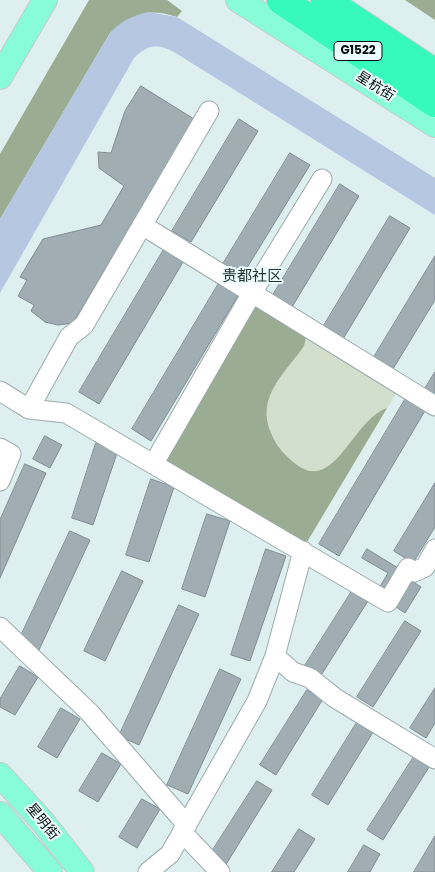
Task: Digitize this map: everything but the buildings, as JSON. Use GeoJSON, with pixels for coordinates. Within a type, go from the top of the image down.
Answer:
{"type":"FeatureCollection","features":[{"type":"Feature","properties":{"kind":"highway","name":"G1522"},"geometry":{"type":"LineString","coordinates":[[281,0],[435,103]]}},
{"type":"Feature","properties":{"kind":"highway","name":"G1522"},"geometry":{"type":"LineString","coordinates":[[325,0],[435,73]]}},
{"type":"Feature","properties":{"kind":"main road"},"geometry":{"type":"LineString","coordinates":[[0,77],[46,0]]}},
{"type":"Feature","properties":{"kind":"main road","name":"星杭街"},"geometry":{"type":"LineString","coordinates":[[238,0],[435,125]]}},
{"type":"Feature","properties":{"kind":"main road"},"geometry":{"type":"LineString","coordinates":[[343,0],[435,59]]}},
{"type":"Feature","properties":{"kind":"main road","name":"星明街"},"geometry":{"type":"LineString","coordinates":[[0,775],[42,821],[77,869]]}},
{"type":"Feature","properties":{"kind":"main road","name":"星明街"},"geometry":{"type":"LineString","coordinates":[[0,814],[50,872]]}},
{"type":"Feature","properties":{"kind":"main road"},"geometry":{"type":"LineString","coordinates":[[50,872],[77,869]]}},
{"type":"Feature","properties":{"kind":"street"},"geometry":{"type":"LineString","coordinates":[[30,409],[69,336],[84,326],[209,111]]}},
{"type":"Feature","properties":{"kind":"street"},"geometry":{"type":"LineString","coordinates":[[154,464],[252,293],[322,179]]}},
{"type":"Feature","properties":{"kind":"street"},"geometry":{"type":"LineString","coordinates":[[142,225],[435,406]]}},
{"type":"Feature","properties":{"kind":"street"},"geometry":{"type":"LineString","coordinates":[[0,391],[30,409],[66,413],[388,602],[408,568],[414,572],[425,567],[435,549]]}},
{"type":"Feature","properties":{"kind":"street"},"geometry":{"type":"LineString","coordinates":[[0,448],[11,454],[0,481]]}},
{"type":"Feature","properties":{"kind":"street"},"geometry":{"type":"LineString","coordinates":[[148,872],[170,854],[257,701],[275,656],[303,551]]}},
{"type":"Feature","properties":{"kind":"street"},"geometry":{"type":"LineString","coordinates":[[0,627],[89,712],[220,872]]}},
{"type":"Feature","properties":{"kind":"street"},"geometry":{"type":"LineString","coordinates":[[275,656],[293,672],[310,678],[335,698],[435,759]]}},
{"type":"Feature","properties":{"kind":"green space"},"geometry":{"type":"Polygon","coordinates":[[[89,0],[167,0],[182,11],[177,17],[157,13],[141,14],[110,33],[0,219],[0,154],[89,0]]]}},
{"type":"Feature","properties":{"kind":"green space"},"geometry":{"type":"Polygon","coordinates":[[[405,0],[435,0],[435,20],[405,0]]]}},
{"type":"Feature","properties":{"kind":"green space"},"geometry":{"type":"Polygon","coordinates":[[[256,300],[400,387],[304,547],[159,460],[256,300]]]}},
{"type":"Feature","properties":{"kind":"green space"},"geometry":{"type":"Polygon","coordinates":[[[256,300],[306,337],[304,346],[281,375],[270,397],[267,408],[267,420],[273,438],[281,451],[293,462],[310,471],[322,469],[333,462],[364,425],[375,415],[387,408],[304,547],[159,460],[256,300]]]}},
{"type":"Feature","properties":{"kind":"water"},"geometry":{"type":"Polygon","coordinates":[[[148,12],[177,17],[435,178],[435,215],[174,52],[163,47],[153,46],[134,58],[0,293],[0,219],[110,33],[127,19],[148,12]]]}},
{"type":"Feature","properties":{"kind":"district","name":"贵都社区"},"geometry":{"type":"Point","coordinates":[252,277]}}]}
